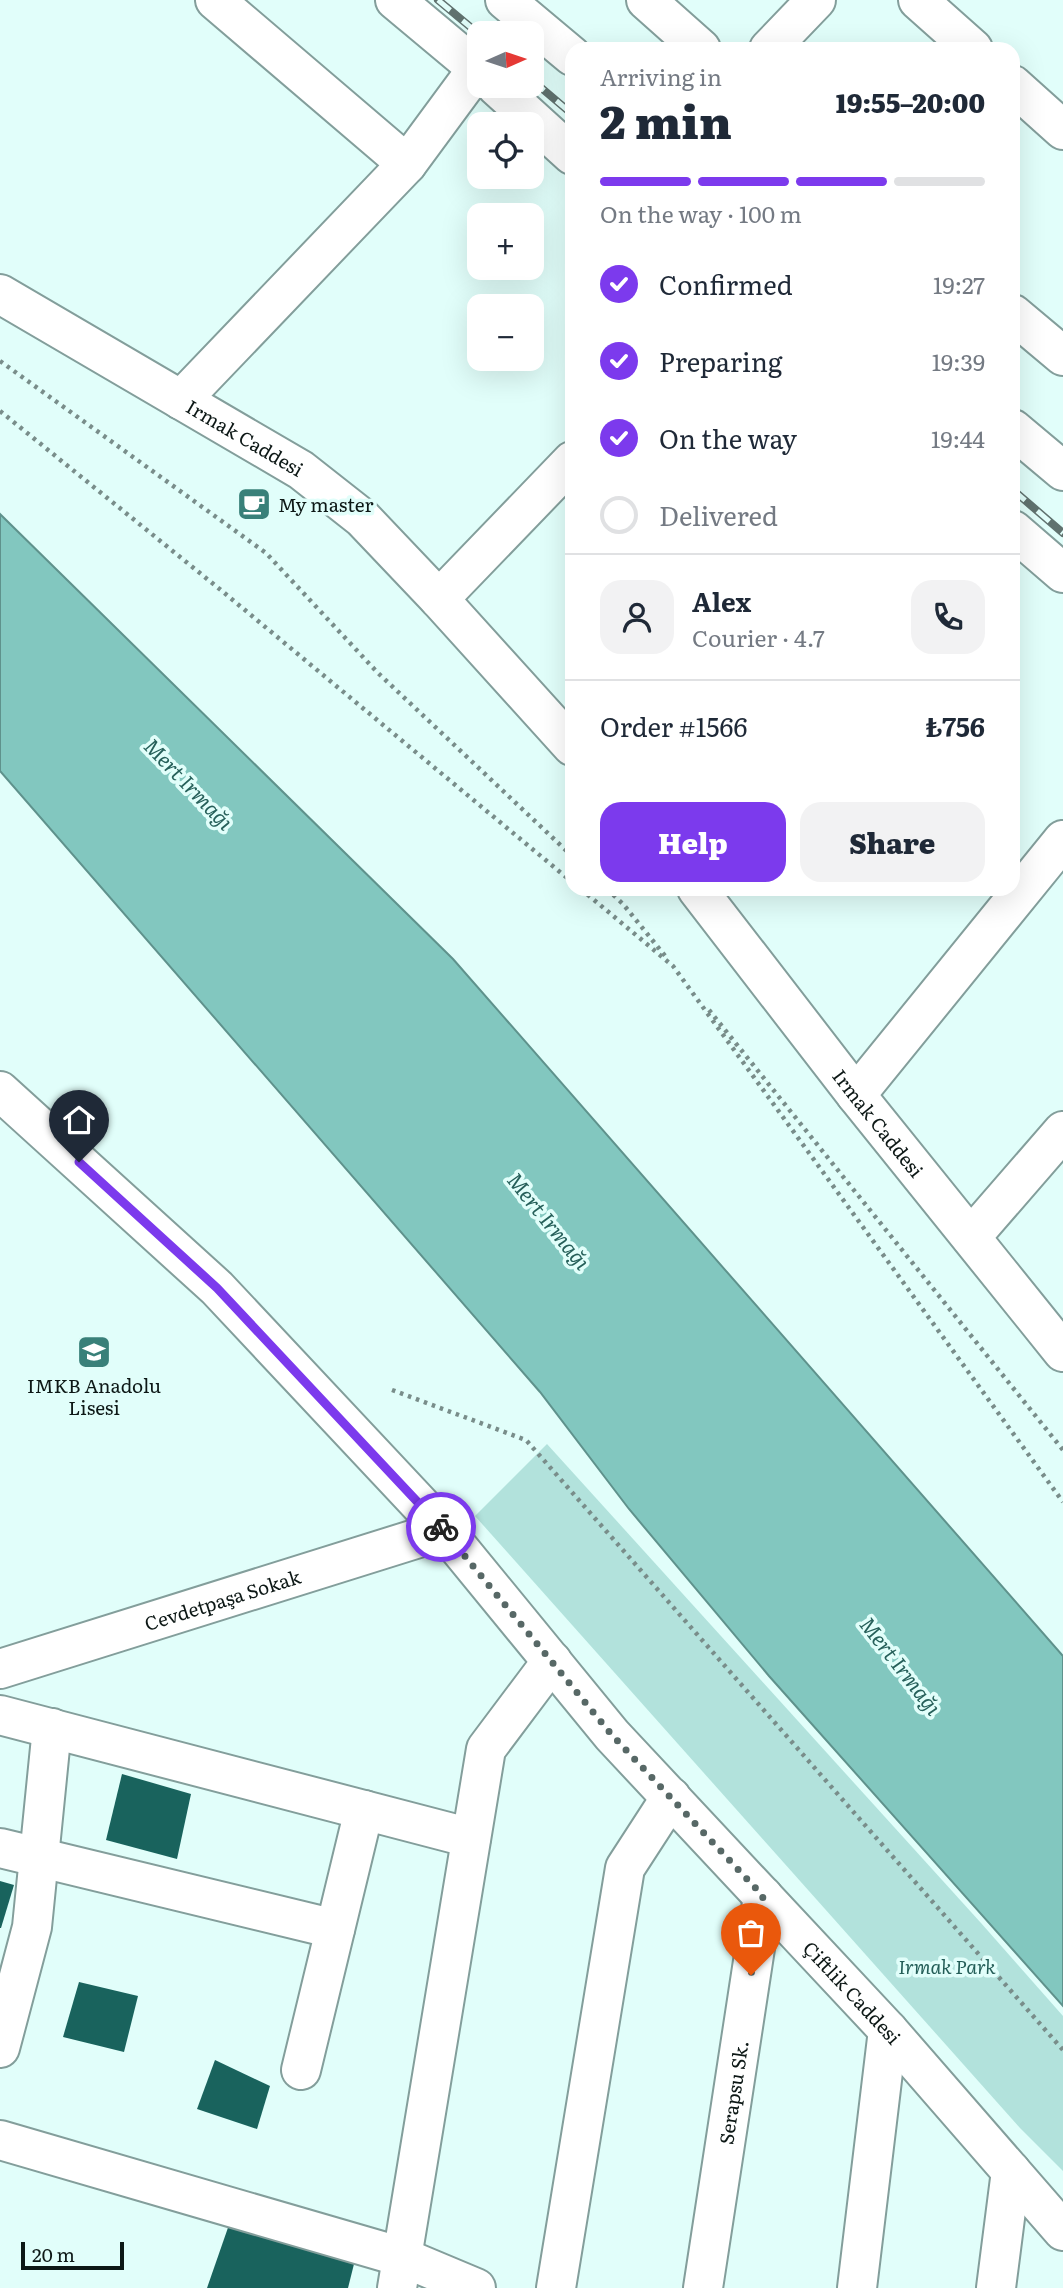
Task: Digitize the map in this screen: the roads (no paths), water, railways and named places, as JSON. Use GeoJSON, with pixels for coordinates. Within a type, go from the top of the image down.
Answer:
{"type":"FeatureCollection","features":[{"type":"Feature","properties":{"kind":"street"},"geometry":{"type":"LineString","coordinates":[[215,0],[407,164]]}},
{"type":"Feature","properties":{"kind":"street"},"geometry":{"type":"LineString","coordinates":[[395,0],[467,61]]}},
{"type":"Feature","properties":{"kind":"street"},"geometry":{"type":"LineString","coordinates":[[505,0],[565,51]]}},
{"type":"Feature","properties":{"kind":"street"},"geometry":{"type":"LineString","coordinates":[[646,0],[693,42]]}},
{"type":"Feature","properties":{"kind":"street"},"geometry":{"type":"LineString","coordinates":[[776,42],[816,0]]}},
{"type":"Feature","properties":{"kind":"street"},"geometry":{"type":"LineString","coordinates":[[918,0],[965,42]]}},
{"type":"Feature","properties":{"kind":"street"},"geometry":{"type":"LineString","coordinates":[[1020,91],[1063,130]]}},
{"type":"Feature","properties":{"kind":"street"},"geometry":{"type":"LineString","coordinates":[[181,400],[407,164],[467,95]]}},
{"type":"Feature","properties":{"kind":"street"},"geometry":{"type":"LineString","coordinates":[[509,98],[565,149]]}},
{"type":"Feature","properties":{"kind":"street","name":"Irmak Caddesi"},"geometry":{"type":"LineString","coordinates":[[0,295],[301,470],[362,518],[565,738]]}},
{"type":"Feature","properties":{"kind":"street"},"geometry":{"type":"LineString","coordinates":[[1020,320],[1063,356]]}},
{"type":"Feature","properties":{"kind":"street"},"geometry":{"type":"LineString","coordinates":[[1020,435],[1063,471]]}},
{"type":"Feature","properties":{"kind":"street"},"geometry":{"type":"LineString","coordinates":[[439,599],[565,468]]}},
{"type":"Feature","properties":{"kind":"street"},"geometry":{"type":"LineString","coordinates":[[1020,536],[1063,572]]}},
{"type":"Feature","properties":{"kind":"street"},"geometry":{"type":"LineString","coordinates":[[1020,893],[1063,840]]}},
{"type":"Feature","properties":{"kind":"street","name":"Irmak Caddesi"},"geometry":{"type":"LineString","coordinates":[[702,896],[856,1095],[1063,1352]]}},
{"type":"Feature","properties":{"kind":"street"},"geometry":{"type":"LineString","coordinates":[[856,1095],[1018,896]]}},
{"type":"Feature","properties":{"kind":"street","name":"Çiftlik Caddesi"},"geometry":{"type":"LineString","coordinates":[[0,1091],[217,1288],[444,1530],[612,1735],[888,2030],[1063,2231]]}},
{"type":"Feature","properties":{"kind":"street"},"geometry":{"type":"LineString","coordinates":[[971,1237],[1063,1131]]}},
{"type":"Feature","properties":{"kind":"street","name":"Cevdetpaşa Sokak"},"geometry":{"type":"LineString","coordinates":[[0,1669],[444,1530]]}},
{"type":"Feature","properties":{"kind":"street"},"geometry":{"type":"LineString","coordinates":[[399,2272],[486,1749],[552,1661]]}},
{"type":"Feature","properties":{"kind":"street"},"geometry":{"type":"LineString","coordinates":[[0,1715],[471,1838]]}},
{"type":"Feature","properties":{"kind":"street"},"geometry":{"type":"LineString","coordinates":[[0,2048],[32,1927],[52,1728]]}},
{"type":"Feature","properties":{"kind":"street"},"geometry":{"type":"LineString","coordinates":[[556,2288],[625,1868],[671,1797]]}},
{"type":"Feature","properties":{"kind":"street"},"geometry":{"type":"LineString","coordinates":[[301,2070],[365,1810]]}},
{"type":"Feature","properties":{"kind":"street"},"geometry":{"type":"LineString","coordinates":[[0,1848],[335,1930]]}},
{"type":"Feature","properties":{"kind":"street","name":"Serapsu Sk."},"geometry":{"type":"LineString","coordinates":[[703,2288],[763,1896]]}},
{"type":"Feature","properties":{"kind":"street"},"geometry":{"type":"LineString","coordinates":[[857,2288],[888,2030]]}},
{"type":"Feature","properties":{"kind":"street"},"geometry":{"type":"LineString","coordinates":[[0,2140],[399,2272],[476,2288]]}},
{"type":"Feature","properties":{"kind":"street"},"geometry":{"type":"LineString","coordinates":[[996,2288],[1011,2171]]}},
{"type":"Feature","properties":{"kind":"water","name":"Mert Irmağı"},"geometry":{"type":"Polygon","coordinates":[[[0,514],[453,959],[1063,1656],[1063,2006],[769,1676],[629,1509],[540,1392],[0,771],[0,514]]]}},
{"type":"Feature","properties":{"kind":"railway"},"geometry":{"type":"LineString","coordinates":[[438,0],[467,24]]}},
{"type":"Feature","properties":{"kind":"railway"},"geometry":{"type":"LineString","coordinates":[[544,90],[565,108]]}},
{"type":"Feature","properties":{"kind":"railway"},"geometry":{"type":"LineString","coordinates":[[1020,496],[1063,533]]}},
{"type":"Feature","properties":{"kind":"place","name":"My master"},"geometry":{"type":"Point","coordinates":[254,504]}},
{"type":"Feature","properties":{"kind":"place","name":"IMKB Anadolu Lisesi"},"geometry":{"type":"Point","coordinates":[94,1352]}},
{"type":"Feature","properties":{"kind":"park label","name":"Irmak Park"},"geometry":{"type":"Point","coordinates":[947,1966]}}]}
